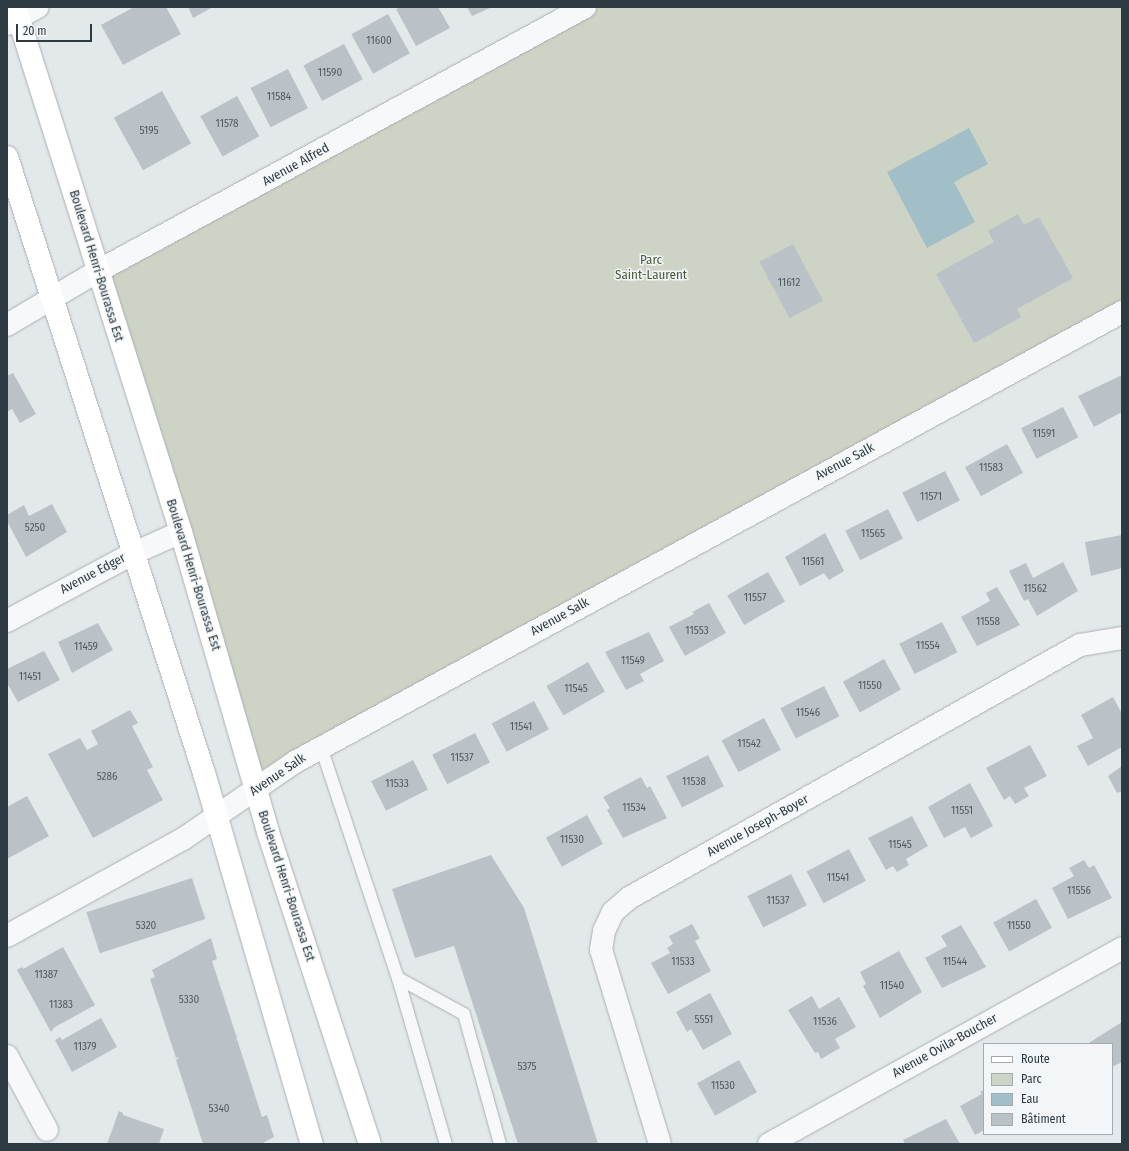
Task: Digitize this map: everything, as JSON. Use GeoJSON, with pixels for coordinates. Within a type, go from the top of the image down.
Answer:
{"type":"FeatureCollection","features":[{"type":"Feature","properties":{"kind":"main road","name":"Boulevard Henri-Bourassa Est"},"geometry":{"type":"LineString","coordinates":[[13,16],[98,271],[181,532],[256,790],[370,1144]]}},
{"type":"Feature","properties":{"kind":"main road"},"geometry":{"type":"LineString","coordinates":[[7,157],[216,814],[312,1144]]}},
{"type":"Feature","properties":{"kind":"street"},"geometry":{"type":"LineString","coordinates":[[13,16],[38,7]]}},
{"type":"Feature","properties":{"kind":"street","name":"Avenue Alfred"},"geometry":{"type":"LineString","coordinates":[[7,325],[98,271],[585,7]]}},
{"type":"Feature","properties":{"kind":"street","name":"Avenue Salk"},"geometry":{"type":"LineString","coordinates":[[7,936],[183,839],[216,814],[256,790],[294,762],[1122,312]]}},
{"type":"Feature","properties":{"kind":"street","name":"Avenue Edger"},"geometry":{"type":"LineString","coordinates":[[7,621],[134,553],[181,532]]}},
{"type":"Feature","properties":{"kind":"street","name":"Avenue Joseph-Boyer"},"geometry":{"type":"LineString","coordinates":[[660,1144],[601,950],[604,931],[613,912],[629,898],[1080,645],[1122,638]]}},
{"type":"Feature","properties":{"kind":"street","name":"Avenue Ovila-Boucher"},"geometry":{"type":"LineString","coordinates":[[769,1144],[1122,948]]}},
{"type":"Feature","properties":{"kind":"street"},"geometry":{"type":"LineString","coordinates":[[7,1056],[47,1130]]}},
{"type":"Feature","properties":{"kind":"lane"},"geometry":{"type":"LineString","coordinates":[[321,747],[398,978],[446,1144]]}},
{"type":"Feature","properties":{"kind":"lane"},"geometry":{"type":"LineString","coordinates":[[398,978],[464,1014],[500,1144]]}},
{"type":"Feature","properties":{"kind":"green space","name":"Parc Saint-Laurent"},"geometry":{"type":"Polygon","coordinates":[[[593,7],[1122,7],[1122,308],[252,775],[96,280],[593,7]]]}},
{"type":"Feature","properties":{"kind":"water"},"geometry":{"type":"Polygon","coordinates":[[[969,128],[988,164],[954,182],[975,222],[927,248],[887,172],[969,128]]]}},
{"type":"Feature","properties":{"kind":"building"},"geometry":{"type":"Polygon","coordinates":[[[134,7],[166,7],[181,34],[123,65],[101,25],[134,7]]]}},
{"type":"Feature","properties":{"kind":"building"},"geometry":{"type":"Polygon","coordinates":[[[188,7],[213,7],[193,18],[188,7]]]}},
{"type":"Feature","properties":{"kind":"building"},"geometry":{"type":"Polygon","coordinates":[[[401,7],[438,7],[450,28],[416,46],[396,9],[401,7]]]}},
{"type":"Feature","properties":{"kind":"building"},"geometry":{"type":"Polygon","coordinates":[[[467,7],[492,7],[472,16],[467,7]]]}},
{"type":"Feature","properties":{"kind":"building"},"geometry":{"type":"Polygon","coordinates":[[[388,14],[410,53],[373,74],[351,34],[388,14]]]}},
{"type":"Feature","properties":{"kind":"building"},"geometry":{"type":"Polygon","coordinates":[[[344,44],[363,79],[322,101],[303,66],[344,44]]]}},
{"type":"Feature","properties":{"kind":"building"},"geometry":{"type":"Polygon","coordinates":[[[288,69],[308,108],[271,127],[251,88],[288,69]]]}},
{"type":"Feature","properties":{"kind":"building"},"geometry":{"type":"Polygon","coordinates":[[[162,91],[191,143],[143,170],[114,118],[162,91]]]}},
{"type":"Feature","properties":{"kind":"building"},"geometry":{"type":"Polygon","coordinates":[[[237,96],[259,136],[223,157],[200,116],[237,96]]]}},
{"type":"Feature","properties":{"kind":"building"},"geometry":{"type":"Polygon","coordinates":[[[1018,214],[1024,225],[1039,217],[1073,278],[1017,309],[1021,317],[974,343],[936,274],[994,242],[988,231],[1018,214]]]}},
{"type":"Feature","properties":{"kind":"building"},"geometry":{"type":"Polygon","coordinates":[[[793,244],[823,301],[789,318],[759,262],[793,244]]]}},
{"type":"Feature","properties":{"kind":"building"},"geometry":{"type":"Polygon","coordinates":[[[13,373],[36,414],[20,423],[12,409],[7,412],[7,376],[13,373]]]}},
{"type":"Feature","properties":{"kind":"building"},"geometry":{"type":"Polygon","coordinates":[[[1122,375],[1122,412],[1094,427],[1078,396],[1122,375]]]}},
{"type":"Feature","properties":{"kind":"building"},"geometry":{"type":"Polygon","coordinates":[[[1063,407],[1078,437],[1037,459],[1021,428],[1063,407]]]}},
{"type":"Feature","properties":{"kind":"building"},"geometry":{"type":"Polygon","coordinates":[[[1007,444],[1023,473],[981,496],[965,467],[1007,444]]]}},
{"type":"Feature","properties":{"kind":"building"},"geometry":{"type":"Polygon","coordinates":[[[945,471],[960,500],[917,522],[902,493],[945,471]]]}},
{"type":"Feature","properties":{"kind":"building"},"geometry":{"type":"Polygon","coordinates":[[[52,504],[67,532],[26,557],[7,521],[7,515],[24,505],[29,516],[52,504]]]}},
{"type":"Feature","properties":{"kind":"building"},"geometry":{"type":"Polygon","coordinates":[[[888,509],[903,538],[860,560],[845,531],[888,509]]]}},
{"type":"Feature","properties":{"kind":"building"},"geometry":{"type":"Polygon","coordinates":[[[825,533],[844,571],[829,580],[824,573],[800,586],[785,557],[825,533]]]}},
{"type":"Feature","properties":{"kind":"building"},"geometry":{"type":"Polygon","coordinates":[[[1122,535],[1122,568],[1091,576],[1085,542],[1122,535]]]}},
{"type":"Feature","properties":{"kind":"building"},"geometry":{"type":"Polygon","coordinates":[[[1063,562],[1078,591],[1037,616],[1028,599],[1024,601],[1009,571],[1026,563],[1033,578],[1063,562]]]}},
{"type":"Feature","properties":{"kind":"building"},"geometry":{"type":"Polygon","coordinates":[[[768,572],[785,601],[744,625],[727,596],[768,572]]]}},
{"type":"Feature","properties":{"kind":"building"},"geometry":{"type":"Polygon","coordinates":[[[997,587],[1020,625],[977,646],[961,617],[990,601],[986,593],[997,587]]]}},
{"type":"Feature","properties":{"kind":"building"},"geometry":{"type":"Polygon","coordinates":[[[709,603],[726,633],[685,656],[669,627],[694,614],[692,612],[709,603]]]}},
{"type":"Feature","properties":{"kind":"building"},"geometry":{"type":"Polygon","coordinates":[[[942,622],[957,652],[915,674],[899,644],[942,622]]]}},
{"type":"Feature","properties":{"kind":"building"},"geometry":{"type":"Polygon","coordinates":[[[98,623],[113,650],[72,673],[58,642],[98,623]]]}},
{"type":"Feature","properties":{"kind":"building"},"geometry":{"type":"Polygon","coordinates":[[[649,632],[664,661],[640,674],[644,681],[626,690],[605,652],[649,632]]]}},
{"type":"Feature","properties":{"kind":"building"},"geometry":{"type":"Polygon","coordinates":[[[44,651],[60,680],[18,702],[7,683],[7,669],[44,651]]]}},
{"type":"Feature","properties":{"kind":"building"},"geometry":{"type":"Polygon","coordinates":[[[884,659],[901,690],[860,712],[843,682],[884,659]]]}},
{"type":"Feature","properties":{"kind":"building"},"geometry":{"type":"Polygon","coordinates":[[[588,662],[605,691],[563,715],[546,686],[588,662]]]}},
{"type":"Feature","properties":{"kind":"building"},"geometry":{"type":"Polygon","coordinates":[[[824,686],[839,716],[796,739],[780,708],[824,686]]]}},
{"type":"Feature","properties":{"kind":"building"},"geometry":{"type":"Polygon","coordinates":[[[1113,697],[1122,714],[1122,747],[1088,766],[1077,746],[1093,738],[1081,715],[1113,697]]]}},
{"type":"Feature","properties":{"kind":"building"},"geometry":{"type":"Polygon","coordinates":[[[534,701],[549,729],[507,752],[492,724],[534,701]]]}},
{"type":"Feature","properties":{"kind":"building"},"geometry":{"type":"Polygon","coordinates":[[[130,710],[138,723],[132,726],[153,767],[147,770],[163,800],[93,838],[48,754],[80,738],[87,750],[98,744],[91,731],[130,710]]]}},
{"type":"Feature","properties":{"kind":"building"},"geometry":{"type":"Polygon","coordinates":[[[764,718],[781,750],[739,772],[722,741],[764,718]]]}},
{"type":"Feature","properties":{"kind":"building"},"geometry":{"type":"Polygon","coordinates":[[[475,733],[490,762],[447,784],[432,755],[475,733]]]}},
{"type":"Feature","properties":{"kind":"building"},"geometry":{"type":"Polygon","coordinates":[[[1030,745],[1047,776],[1024,788],[1029,796],[1015,804],[1010,796],[1004,800],[986,768],[1030,745]]]}},
{"type":"Feature","properties":{"kind":"building"},"geometry":{"type":"Polygon","coordinates":[[[708,755],[724,786],[682,808],[666,776],[708,755]]]}},
{"type":"Feature","properties":{"kind":"building"},"geometry":{"type":"Polygon","coordinates":[[[413,760],[428,789],[386,811],[371,781],[413,760]]]}},
{"type":"Feature","properties":{"kind":"building"},"geometry":{"type":"Polygon","coordinates":[[[1122,766],[1122,791],[1117,793],[1108,776],[1122,766]]]}},
{"type":"Feature","properties":{"kind":"building"},"geometry":{"type":"Polygon","coordinates":[[[641,777],[647,788],[650,786],[667,818],[623,838],[607,810],[610,808],[603,797],[641,777]]]}},
{"type":"Feature","properties":{"kind":"building"},"geometry":{"type":"Polygon","coordinates":[[[970,783],[993,826],[971,838],[965,827],[944,838],[928,807],[970,783]]]}},
{"type":"Feature","properties":{"kind":"building"},"geometry":{"type":"Polygon","coordinates":[[[27,796],[49,836],[7,859],[7,807],[27,796]]]}},
{"type":"Feature","properties":{"kind":"building"},"geometry":{"type":"Polygon","coordinates":[[[587,815],[603,844],[562,867],[546,838],[587,815]]]}},
{"type":"Feature","properties":{"kind":"building"},"geometry":{"type":"Polygon","coordinates":[[[912,816],[928,846],[906,859],[909,865],[897,872],[893,866],[886,870],[868,838],[912,816]]]}},
{"type":"Feature","properties":{"kind":"building"},"geometry":{"type":"Polygon","coordinates":[[[849,849],[866,881],[824,903],[807,872],[849,849]]]}},
{"type":"Feature","properties":{"kind":"building"},"geometry":{"type":"Polygon","coordinates":[[[491,855],[524,908],[598,1144],[518,1144],[454,946],[415,958],[392,889],[491,855]]]}},
{"type":"Feature","properties":{"kind":"building"},"geometry":{"type":"Polygon","coordinates":[[[1084,860],[1089,868],[1094,865],[1112,898],[1068,919],[1052,888],[1074,876],[1069,868],[1084,860]]]}},
{"type":"Feature","properties":{"kind":"building"},"geometry":{"type":"Polygon","coordinates":[[[791,874],[807,905],[763,927],[747,896],[791,874]]]}},
{"type":"Feature","properties":{"kind":"building"},"geometry":{"type":"Polygon","coordinates":[[[192,878],[205,919],[100,953],[86,912],[192,878]]]}},
{"type":"Feature","properties":{"kind":"building"},"geometry":{"type":"Polygon","coordinates":[[[1036,899],[1052,928],[1009,952],[993,923],[1036,899]]]}},
{"type":"Feature","properties":{"kind":"building"},"geometry":{"type":"Polygon","coordinates":[[[692,924],[700,938],[695,941],[711,971],[668,994],[651,963],[670,953],[667,948],[673,944],[669,936],[692,924]]]}},
{"type":"Feature","properties":{"kind":"building"},"geometry":{"type":"Polygon","coordinates":[[[961,925],[986,967],[942,988],[925,958],[947,946],[941,936],[961,925]]]}},
{"type":"Feature","properties":{"kind":"building"},"geometry":{"type":"Polygon","coordinates":[[[211,938],[217,959],[212,961],[237,1038],[234,1042],[237,1039],[262,1117],[267,1115],[274,1137],[261,1144],[203,1144],[176,1060],[180,1057],[176,1058],[150,979],[155,977],[152,970],[211,938]]]}},
{"type":"Feature","properties":{"kind":"building"},"geometry":{"type":"Polygon","coordinates":[[[63,947],[95,1005],[55,1027],[51,1032],[17,970],[22,967],[23,969],[63,947]]]}},
{"type":"Feature","properties":{"kind":"building"},"geometry":{"type":"Polygon","coordinates":[[[899,951],[922,992],[880,1018],[863,986],[866,984],[860,972],[899,951]]]}},
{"type":"Feature","properties":{"kind":"building"},"geometry":{"type":"Polygon","coordinates":[[[710,993],[732,1034],[703,1050],[691,1029],[687,1032],[676,1012],[710,993]]]}},
{"type":"Feature","properties":{"kind":"building"},"geometry":{"type":"Polygon","coordinates":[[[812,996],[819,1009],[839,997],[856,1027],[835,1039],[840,1048],[821,1059],[818,1052],[815,1053],[788,1010],[812,996]]]}},
{"type":"Feature","properties":{"kind":"building"},"geometry":{"type":"Polygon","coordinates":[[[101,1018],[117,1047],[72,1072],[55,1040],[60,1037],[62,1040],[101,1018]]]}},
{"type":"Feature","properties":{"kind":"building"},"geometry":{"type":"Polygon","coordinates":[[[1122,1022],[1122,1062],[1113,1066],[1113,1043],[1089,1043],[1122,1022]]]}},
{"type":"Feature","properties":{"kind":"building"},"geometry":{"type":"Polygon","coordinates":[[[739,1060],[757,1092],[715,1116],[697,1083],[739,1060]]]}},
{"type":"Feature","properties":{"kind":"building"},"geometry":{"type":"Polygon","coordinates":[[[983,1090],[983,1131],[975,1135],[960,1106],[982,1094],[980,1092],[983,1090]]]}},
{"type":"Feature","properties":{"kind":"building"},"geometry":{"type":"Polygon","coordinates":[[[119,1111],[123,1113],[123,1115],[164,1129],[159,1144],[107,1144],[119,1111]]]}},
{"type":"Feature","properties":{"kind":"building"},"geometry":{"type":"Polygon","coordinates":[[[946,1119],[960,1144],[905,1144],[903,1140],[946,1119]]]}}]}
